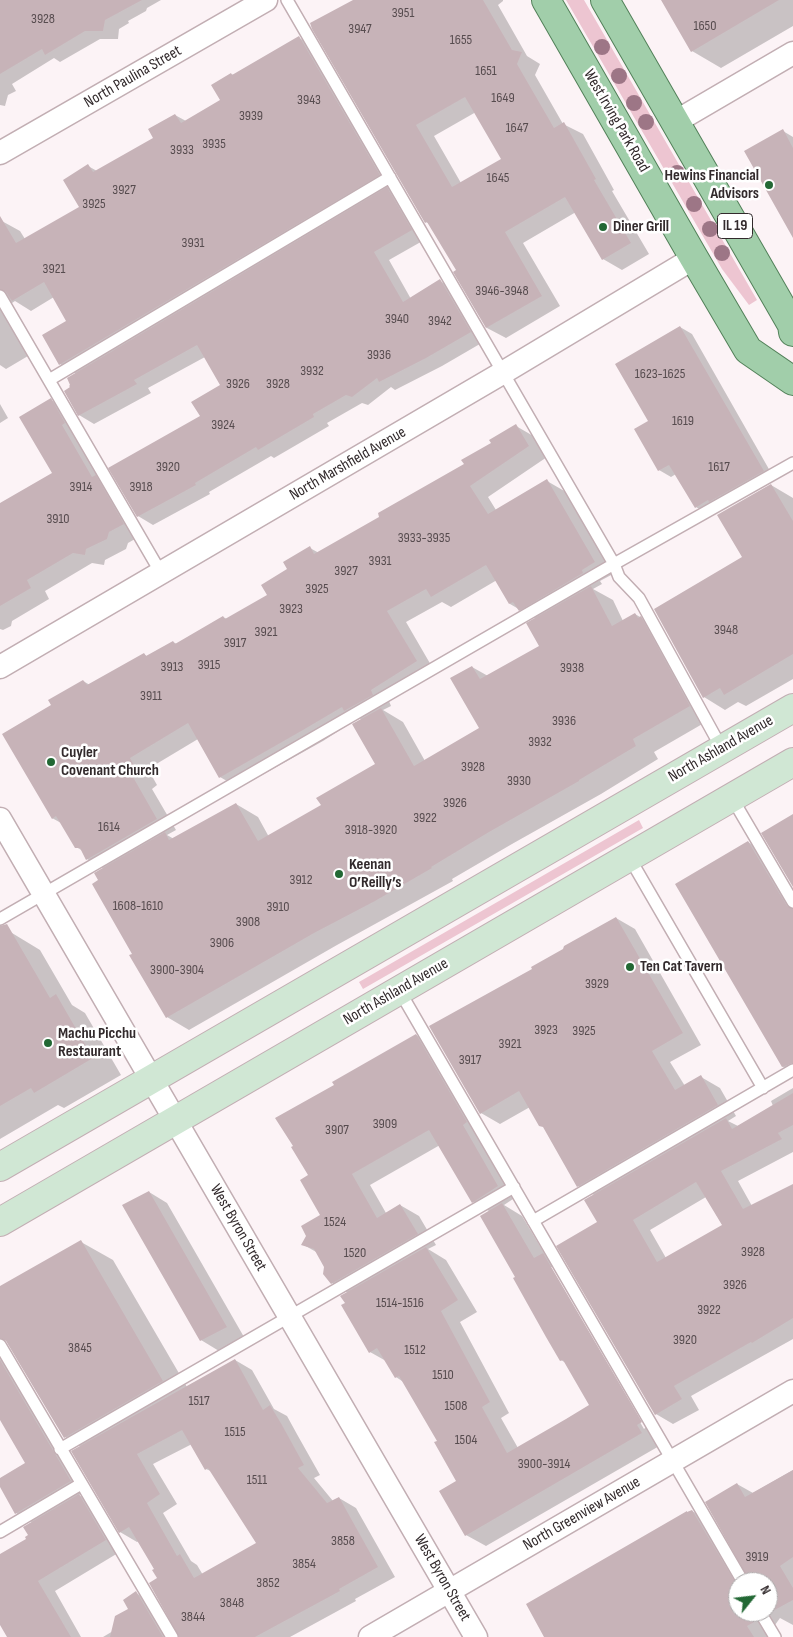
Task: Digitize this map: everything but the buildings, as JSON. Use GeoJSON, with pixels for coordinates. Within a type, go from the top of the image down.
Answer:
{"type":"FeatureCollection","features":[{"type":"Feature","properties":{"kind":"main road","name":"West Irving Park Road"},"geometry":{"type":"LineString","coordinates":[[546,0],[748,350],[793,381]]}},
{"type":"Feature","properties":{"kind":"main road","name":"IL 19"},"geometry":{"type":"LineString","coordinates":[[605,0],[792,325],[793,332]]}},
{"type":"Feature","properties":{"kind":"main road","name":"North Ashland Avenue"},"geometry":{"type":"LineString","coordinates":[[0,1167],[793,708]]}},
{"type":"Feature","properties":{"kind":"main road","name":"North Ashland Avenue"},"geometry":{"type":"LineString","coordinates":[[0,1222],[793,762]]}},
{"type":"Feature","properties":{"kind":"street","name":"North Paulina Street"},"geometry":{"type":"LineString","coordinates":[[0,154],[266,0]]}},
{"type":"Feature","properties":{"kind":"street"},"geometry":{"type":"LineString","coordinates":[[675,122],[793,53]]}},
{"type":"Feature","properties":{"kind":"street","name":"North Marshfield Avenue"},"geometry":{"type":"LineString","coordinates":[[0,667],[504,372],[694,258]]}},
{"type":"Feature","properties":{"kind":"street","name":"West Byron Street"},"geometry":{"type":"LineString","coordinates":[[0,819],[476,1637]]}},
{"type":"Feature","properties":{"kind":"street","name":"North Greenview Avenue"},"geometry":{"type":"LineString","coordinates":[[370,1637],[793,1392]]}},
{"type":"Feature","properties":{"kind":"lane"},"geometry":{"type":"LineString","coordinates":[[287,0],[504,372],[614,564],[619,577],[639,598],[722,748]]}},
{"type":"Feature","properties":{"kind":"lane"},"geometry":{"type":"LineString","coordinates":[[49,380],[390,177]]}},
{"type":"Feature","properties":{"kind":"lane"},"geometry":{"type":"LineString","coordinates":[[0,296],[161,573]]}},
{"type":"Feature","properties":{"kind":"lane"},"geometry":{"type":"LineString","coordinates":[[0,919],[614,564],[793,463]]}},
{"type":"Feature","properties":{"kind":"lane"},"geometry":{"type":"LineString","coordinates":[[732,798],[793,902]]}},
{"type":"Feature","properties":{"kind":"lane"},"geometry":{"type":"LineString","coordinates":[[629,857],[762,1088]]}},
{"type":"Feature","properties":{"kind":"lane"},"geometry":{"type":"LineString","coordinates":[[399,990],[737,1572]]}},
{"type":"Feature","properties":{"kind":"lane"},"geometry":{"type":"LineString","coordinates":[[533,1221],[793,1070]]}},
{"type":"Feature","properties":{"kind":"lane"},"geometry":{"type":"LineString","coordinates":[[60,1449],[514,1187]]}},
{"type":"Feature","properties":{"kind":"lane"},"geometry":{"type":"LineString","coordinates":[[0,1345],[172,1637]]}},
{"type":"Feature","properties":{"kind":"lane"},"geometry":{"type":"LineString","coordinates":[[0,1532],[81,1484]]}},
{"type":"Feature","properties":{"kind":"lane"},"geometry":{"type":"LineString","coordinates":[[766,1622],[775,1637]]}},
{"type":"Feature","properties":{"kind":"shaded area"},"geometry":{"type":"Polygon","coordinates":[[[566,0],[584,0],[757,300],[749,305],[722,269],[566,0]]]}},
{"type":"Feature","properties":{"kind":"shaded area"},"geometry":{"type":"Polygon","coordinates":[[[639,820],[643,828],[363,989],[359,982],[639,820]]]}},
{"type":"Feature","properties":{"kind":"place","name":"Hewins Financial Advisors"},"geometry":{"type":"Point","coordinates":[769,185]}},
{"type":"Feature","properties":{"kind":"place","name":"Diner Grill"},"geometry":{"type":"Point","coordinates":[603,227]}},
{"type":"Feature","properties":{"kind":"place","name":"Cuyler Covenant Church"},"geometry":{"type":"Point","coordinates":[51,762]}},
{"type":"Feature","properties":{"kind":"place","name":"Keenan O’Reilly’s"},"geometry":{"type":"Point","coordinates":[339,874]}},
{"type":"Feature","properties":{"kind":"place","name":"Ten Cat Tavern"},"geometry":{"type":"Point","coordinates":[630,967]}},
{"type":"Feature","properties":{"kind":"place","name":"Machu Picchu Restaurant"},"geometry":{"type":"Point","coordinates":[48,1043]}}]}
